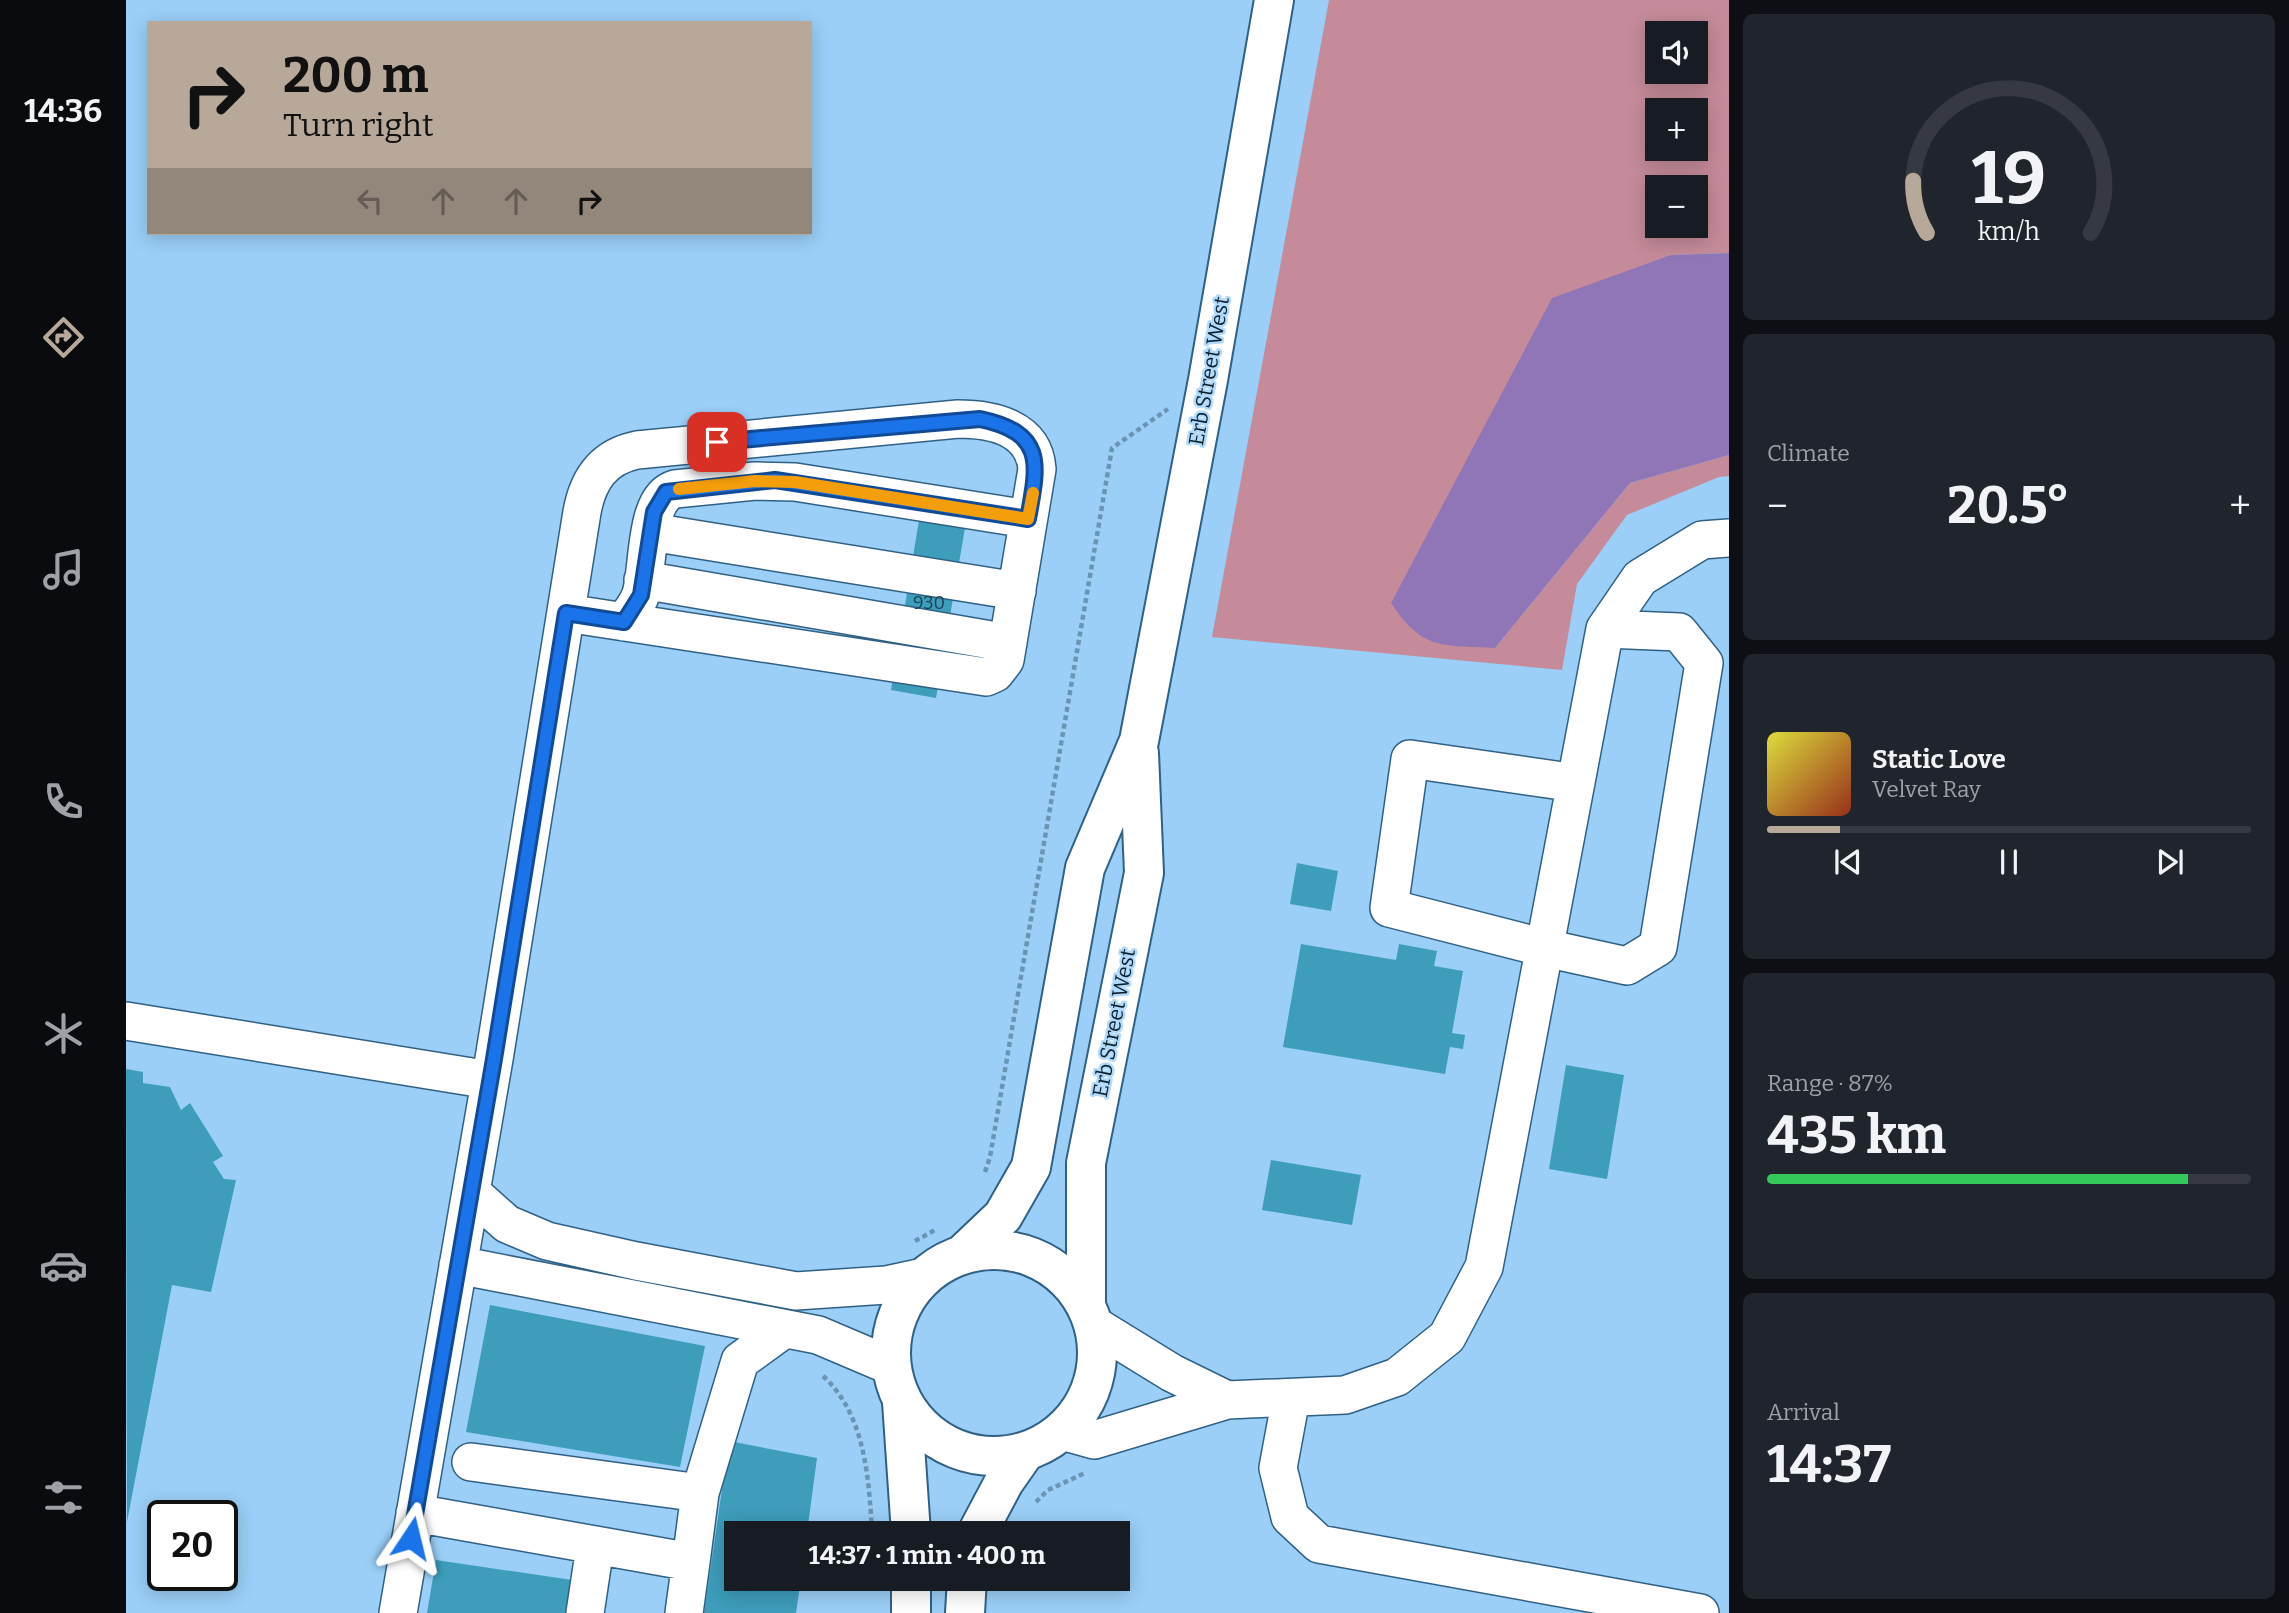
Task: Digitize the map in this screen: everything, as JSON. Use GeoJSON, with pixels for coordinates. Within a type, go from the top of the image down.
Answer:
{"type":"FeatureCollection","features":[{"type":"Feature","properties":{"kind":"main road","name":"Erb Street West"},"geometry":{"type":"LineString","coordinates":[[952,1240],[1003,1216],[1031,1167],[1085,868],[1139,741],[1208,380],[1274,0]]}},
{"type":"Feature","properties":{"kind":"main road","name":"Erb Street West"},"geometry":{"type":"LineString","coordinates":[[1090,1315],[1086,1163],[1144,873],[1139,741]]}},
{"type":"Feature","properties":{"kind":"main road"},"geometry":{"type":"LineString","coordinates":[[902,1402],[924,1430],[955,1450],[990,1457],[1025,1452],[1062,1431],[1081,1409],[1093,1383],[1098,1354],[1090,1315],[1069,1281],[1046,1263],[1019,1252],[990,1249],[952,1240],[941,1264],[914,1262],[892,1333],[891,1366],[902,1402],[910,1521]]}},
{"type":"Feature","properties":{"kind":"main road"},"geometry":{"type":"LineString","coordinates":[[983,1521],[1004,1482],[1025,1452]]}},
{"type":"Feature","properties":{"kind":"main road"},"geometry":{"type":"LineString","coordinates":[[911,1591],[911,1613]]}},
{"type":"Feature","properties":{"kind":"main road"},"geometry":{"type":"LineString","coordinates":[[965,1613],[966,1591]]}},
{"type":"Feature","properties":{"kind":"lane"},"geometry":{"type":"LineString","coordinates":[[398,1613],[490,1080],[582,512],[592,479],[608,461],[637,450],[980,419],[1011,429],[1032,447],[1037,470],[1008,643],[1001,667],[995,673],[978,678],[566,613]]}},
{"type":"Feature","properties":{"kind":"lane"},"geometry":{"type":"LineString","coordinates":[[624,622],[641,595],[651,532],[660,498],[666,492],[694,487],[1026,531]]}},
{"type":"Feature","properties":{"kind":"lane"},"geometry":{"type":"LineString","coordinates":[[651,532],[1017,591]]}},
{"type":"Feature","properties":{"kind":"lane"},"geometry":{"type":"LineString","coordinates":[[1062,1431],[1094,1440],[1227,1400],[1345,1395],[1397,1377],[1447,1337],[1485,1267],[1605,629],[1640,578],[1702,540],[1729,538]]}},
{"type":"Feature","properties":{"kind":"lane"},"geometry":{"type":"LineString","coordinates":[[643,580],[1008,643]]}},
{"type":"Feature","properties":{"kind":"lane"},"geometry":{"type":"LineString","coordinates":[[1576,783],[1410,759],[1389,908],[1545,948],[1627,965],[1658,947],[1714,702],[1704,663],[1679,632],[1605,629]]}},
{"type":"Feature","properties":{"kind":"lane"},"geometry":{"type":"LineString","coordinates":[[126,1021],[490,1080]]}},
{"type":"Feature","properties":{"kind":"lane"},"geometry":{"type":"LineString","coordinates":[[471,1192],[508,1224],[547,1241],[796,1291],[874,1286],[914,1262]]}},
{"type":"Feature","properties":{"kind":"lane"},"geometry":{"type":"LineString","coordinates":[[538,1278],[578,1263],[636,1261]]}},
{"type":"Feature","properties":{"kind":"lane"},"geometry":{"type":"LineString","coordinates":[[458,1265],[538,1278],[818,1335],[891,1366]]}},
{"type":"Feature","properties":{"kind":"lane"},"geometry":{"type":"LineString","coordinates":[[1090,1315],[1172,1373],[1227,1400]]}},
{"type":"Feature","properties":{"kind":"lane"},"geometry":{"type":"LineString","coordinates":[[684,1613],[700,1493],[740,1361],[784,1329]]}},
{"type":"Feature","properties":{"kind":"lane"},"geometry":{"type":"LineString","coordinates":[[1291,1398],[1278,1468],[1290,1517],[1319,1544],[1700,1613]]}},
{"type":"Feature","properties":{"kind":"lane"},"geometry":{"type":"LineString","coordinates":[[471,1462],[700,1493]]}},
{"type":"Feature","properties":{"kind":"lane"},"geometry":{"type":"LineString","coordinates":[[415,1513],[691,1562]]}},
{"type":"Feature","properties":{"kind":"lane"},"geometry":{"type":"LineString","coordinates":[[585,1613],[595,1547]]}},
{"type":"Feature","properties":{"kind":"path"},"geometry":{"type":"LineString","coordinates":[[983,1178],[990,1157],[1112,448],[1208,380]]}},
{"type":"Feature","properties":{"kind":"path"},"geometry":{"type":"LineString","coordinates":[[914,1262],[952,1240]]}},
{"type":"Feature","properties":{"kind":"path"},"geometry":{"type":"LineString","coordinates":[[813,1370],[836,1388],[849,1407],[860,1434],[871,1521]]}},
{"type":"Feature","properties":{"kind":"path"},"geometry":{"type":"LineString","coordinates":[[1031,1506],[1048,1490],[1089,1472]]}},
{"type":"Feature","properties":{"kind":"shaded area"},"geometry":{"type":"Polygon","coordinates":[[[1329,0],[1729,0],[1729,253],[1671,255],[1495,648],[1630,483],[1729,455],[1729,476],[1719,477],[1627,515],[1577,584],[1562,670],[1212,637],[1329,0]]]}},
{"type":"Feature","properties":{"kind":"shaded area"},"geometry":{"type":"Polygon","coordinates":[[[1729,253],[1729,455],[1630,483],[1495,648],[1447,645],[1424,638],[1413,630],[1391,603],[1552,298],[1671,255],[1729,253]]]}},
{"type":"Feature","properties":{"kind":"building"},"geometry":{"type":"Polygon","coordinates":[[[921,508],[967,516],[936,698],[891,690],[921,508]]]}},
{"type":"Feature","properties":{"kind":"building"},"geometry":{"type":"Polygon","coordinates":[[[1297,863],[1338,871],[1331,911],[1290,904],[1297,863]]]}},
{"type":"Feature","properties":{"kind":"building"},"geometry":{"type":"Polygon","coordinates":[[[1301,944],[1396,960],[1399,944],[1437,951],[1434,966],[1463,971],[1452,1033],[1465,1035],[1463,1049],[1450,1047],[1445,1074],[1283,1047],[1301,944]]]}},
{"type":"Feature","properties":{"kind":"building"},"geometry":{"type":"Polygon","coordinates":[[[1566,1065],[1624,1075],[1607,1179],[1549,1169],[1566,1065]]]}},
{"type":"Feature","properties":{"kind":"building"},"geometry":{"type":"Polygon","coordinates":[[[126,1069],[143,1072],[143,1083],[170,1087],[181,1110],[190,1103],[223,1156],[213,1162],[224,1179],[236,1180],[211,1292],[172,1285],[127,1522],[126,1069]]]}},
{"type":"Feature","properties":{"kind":"building"},"geometry":{"type":"Polygon","coordinates":[[[1271,1160],[1361,1175],[1352,1225],[1262,1210],[1271,1160]]]}},
{"type":"Feature","properties":{"kind":"building"},"geometry":{"type":"Polygon","coordinates":[[[490,1305],[705,1346],[680,1467],[466,1432],[490,1305]]]}},
{"type":"Feature","properties":{"kind":"building"},"geometry":{"type":"Polygon","coordinates":[[[729,1441],[817,1458],[809,1521],[724,1521],[724,1591],[799,1591],[796,1613],[704,1613],[729,1441]]]}},
{"type":"Feature","properties":{"kind":"building"},"geometry":{"type":"Polygon","coordinates":[[[436,1560],[572,1580],[565,1613],[427,1613],[436,1560]]]}},
{"type":"Feature","properties":{"kind":"slow traffic"},"geometry":{"type":"LineString","coordinates":[[679,489],[775,480],[1028,519],[1033,493]]}},
{"type":"Feature","properties":{"kind":"route"},"geometry":{"type":"LineString","coordinates":[[411,1538],[494,1059],[566,613],[624,622],[641,595],[656,504],[666,492],[675,489],[775,480],[1028,519],[1037,470],[1037,458],[1023,436],[996,422],[980,419],[717,442]]}}]}
